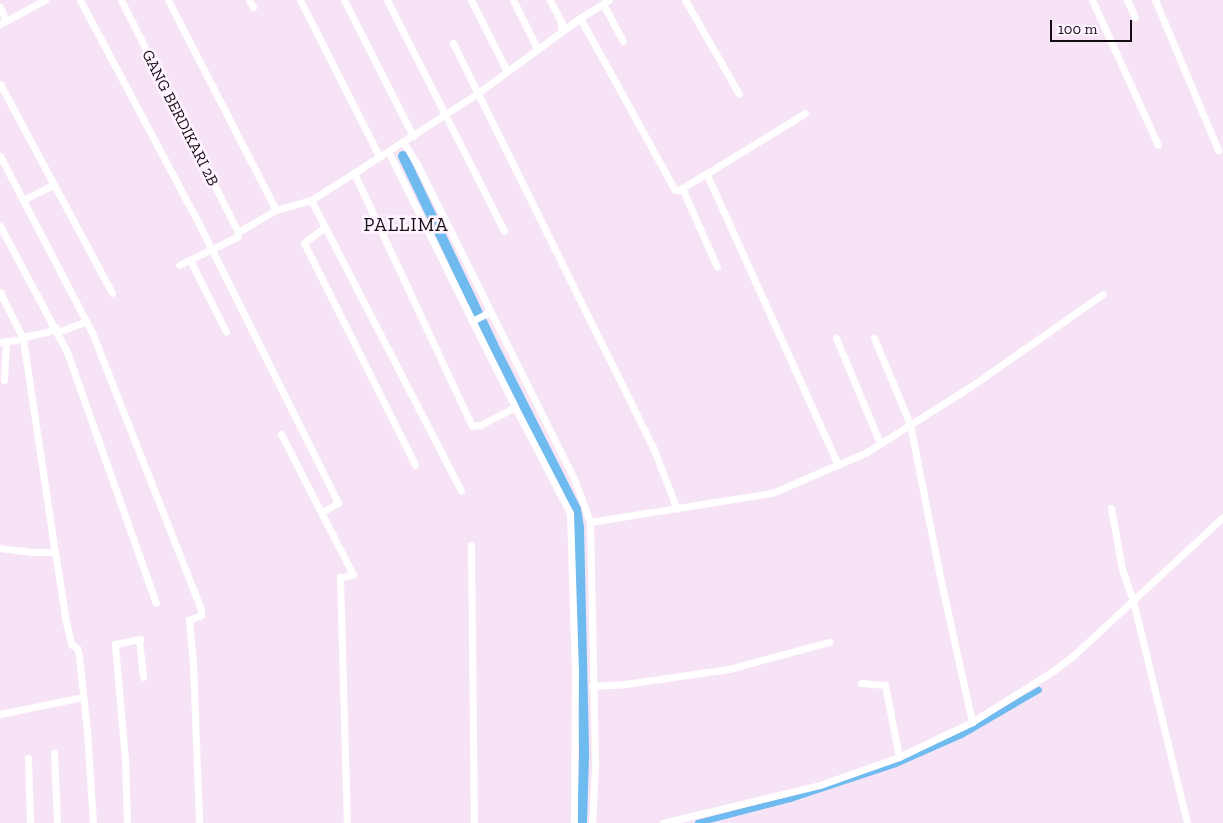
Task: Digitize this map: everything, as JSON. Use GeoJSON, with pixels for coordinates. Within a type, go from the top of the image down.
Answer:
{"type":"FeatureCollection","features":[{"type":"Feature","properties":{"kind":"street"},"geometry":{"type":"LineString","coordinates":[[0,7],[3,22],[36,2],[45,0]]}},
{"type":"Feature","properties":{"kind":"street"},"geometry":{"type":"LineString","coordinates":[[80,0],[270,363],[338,503],[322,512]]}},
{"type":"Feature","properties":{"kind":"street","name":"GANG BERDIKARI 2B"},"geometry":{"type":"LineString","coordinates":[[121,0],[237,235]]}},
{"type":"Feature","properties":{"kind":"street"},"geometry":{"type":"LineString","coordinates":[[168,0],[276,210]]}},
{"type":"Feature","properties":{"kind":"street"},"geometry":{"type":"LineString","coordinates":[[250,0],[253,7]]}},
{"type":"Feature","properties":{"kind":"street"},"geometry":{"type":"LineString","coordinates":[[300,0],[379,156]]}},
{"type":"Feature","properties":{"kind":"street"},"geometry":{"type":"LineString","coordinates":[[344,0],[413,136]]}},
{"type":"Feature","properties":{"kind":"street"},"geometry":{"type":"LineString","coordinates":[[388,0],[504,231]]}},
{"type":"Feature","properties":{"kind":"street"},"geometry":{"type":"LineString","coordinates":[[471,0],[507,71]]}},
{"type":"Feature","properties":{"kind":"street"},"geometry":{"type":"LineString","coordinates":[[512,0],[536,46]]}},
{"type":"Feature","properties":{"kind":"street"},"geometry":{"type":"LineString","coordinates":[[550,0],[562,24],[561,27]]}},
{"type":"Feature","properties":{"kind":"street"},"geometry":{"type":"LineString","coordinates":[[685,0],[739,94]]}},
{"type":"Feature","properties":{"kind":"street"},"geometry":{"type":"LineString","coordinates":[[1092,0],[1158,145]]}},
{"type":"Feature","properties":{"kind":"street"},"geometry":{"type":"LineString","coordinates":[[1128,0],[1135,17]]}},
{"type":"Feature","properties":{"kind":"street"},"geometry":{"type":"LineString","coordinates":[[1155,0],[1218,150]]}},
{"type":"Feature","properties":{"kind":"street"},"geometry":{"type":"LineString","coordinates":[[178,265],[211,250],[276,210],[311,200],[478,93],[580,18],[606,2],[623,41]]}},
{"type":"Feature","properties":{"kind":"street"},"geometry":{"type":"LineString","coordinates":[[580,18],[676,191],[806,113]]}},
{"type":"Feature","properties":{"kind":"street"},"geometry":{"type":"LineString","coordinates":[[453,43],[654,450],[677,509]]}},
{"type":"Feature","properties":{"kind":"street"},"geometry":{"type":"LineString","coordinates":[[0,84],[112,293]]}},
{"type":"Feature","properties":{"kind":"street"},"geometry":{"type":"LineString","coordinates":[[403,141],[574,481],[590,522],[595,766],[592,823]]}},
{"type":"Feature","properties":{"kind":"street"},"geometry":{"type":"LineString","coordinates":[[388,151],[515,407],[570,513],[575,668],[574,823]]}},
{"type":"Feature","properties":{"kind":"street"},"geometry":{"type":"LineString","coordinates":[[0,156],[86,321],[201,609],[201,615],[189,622],[193,664],[199,823]]}},
{"type":"Feature","properties":{"kind":"street"},"geometry":{"type":"LineString","coordinates":[[354,173],[472,426],[480,425],[515,407]]}},
{"type":"Feature","properties":{"kind":"street"},"geometry":{"type":"LineString","coordinates":[[706,174],[740,245],[838,465]]}},
{"type":"Feature","properties":{"kind":"street"},"geometry":{"type":"LineString","coordinates":[[23,200],[54,184]]}},
{"type":"Feature","properties":{"kind":"street"},"geometry":{"type":"LineString","coordinates":[[682,188],[717,267]]}},
{"type":"Feature","properties":{"kind":"street"},"geometry":{"type":"LineString","coordinates":[[311,200],[460,492]]}},
{"type":"Feature","properties":{"kind":"street"},"geometry":{"type":"LineString","coordinates":[[0,226],[57,329],[90,413],[156,603]]}},
{"type":"Feature","properties":{"kind":"street"},"geometry":{"type":"LineString","coordinates":[[325,227],[304,243],[415,465]]}},
{"type":"Feature","properties":{"kind":"street"},"geometry":{"type":"LineString","coordinates":[[190,260],[226,332]]}},
{"type":"Feature","properties":{"kind":"street"},"geometry":{"type":"LineString","coordinates":[[0,292],[23,338],[66,622],[72,645],[78,649],[92,782],[93,823]]}},
{"type":"Feature","properties":{"kind":"street"},"geometry":{"type":"LineString","coordinates":[[590,522],[772,493],[838,465],[867,452],[970,387],[1103,294]]}},
{"type":"Feature","properties":{"kind":"street"},"geometry":{"type":"LineString","coordinates":[[472,321],[490,312]]}},
{"type":"Feature","properties":{"kind":"street"},"geometry":{"type":"LineString","coordinates":[[4,380],[3,341],[23,338],[86,321]]}},
{"type":"Feature","properties":{"kind":"street"},"geometry":{"type":"LineString","coordinates":[[836,338],[880,443]]}},
{"type":"Feature","properties":{"kind":"street"},"geometry":{"type":"LineString","coordinates":[[874,338],[910,424],[939,572],[972,722]]}},
{"type":"Feature","properties":{"kind":"street"},"geometry":{"type":"LineString","coordinates":[[281,434],[353,574],[340,577],[346,823]]}},
{"type":"Feature","properties":{"kind":"street"},"geometry":{"type":"LineString","coordinates":[[1111,508],[1122,569],[1133,601],[1187,823]]}},
{"type":"Feature","properties":{"kind":"street"},"geometry":{"type":"LineString","coordinates":[[663,823],[820,785],[899,757],[972,722],[1053,671],[1074,655],[1223,517]]}},
{"type":"Feature","properties":{"kind":"street"},"geometry":{"type":"LineString","coordinates":[[471,545],[474,823]]}},
{"type":"Feature","properties":{"kind":"street"},"geometry":{"type":"LineString","coordinates":[[0,548],[32,552],[55,552]]}},
{"type":"Feature","properties":{"kind":"street"},"geometry":{"type":"LineString","coordinates":[[127,823],[125,759],[115,644],[140,639],[143,677]]}},
{"type":"Feature","properties":{"kind":"street"},"geometry":{"type":"LineString","coordinates":[[592,686],[625,684],[729,669],[829,642]]}},
{"type":"Feature","properties":{"kind":"street"},"geometry":{"type":"LineString","coordinates":[[861,683],[885,685],[899,757]]}},
{"type":"Feature","properties":{"kind":"street"},"geometry":{"type":"LineString","coordinates":[[0,714],[83,697]]}},
{"type":"Feature","properties":{"kind":"street"},"geometry":{"type":"LineString","coordinates":[[54,753],[57,823]]}},
{"type":"Feature","properties":{"kind":"street"},"geometry":{"type":"LineString","coordinates":[[28,758],[30,823]]}},
{"type":"Feature","properties":{"kind":"waterway"},"geometry":{"type":"LineString","coordinates":[[403,156],[493,345],[576,509],[579,527],[584,756],[582,823]]}},
{"type":"Feature","properties":{"kind":"waterway"},"geometry":{"type":"LineString","coordinates":[[698,823],[791,799],[896,764],[962,735],[1039,690]]}},
{"type":"Feature","properties":{"kind":"district","name":"PALLIMA"},"geometry":{"type":"Point","coordinates":[406,225]}}]}
